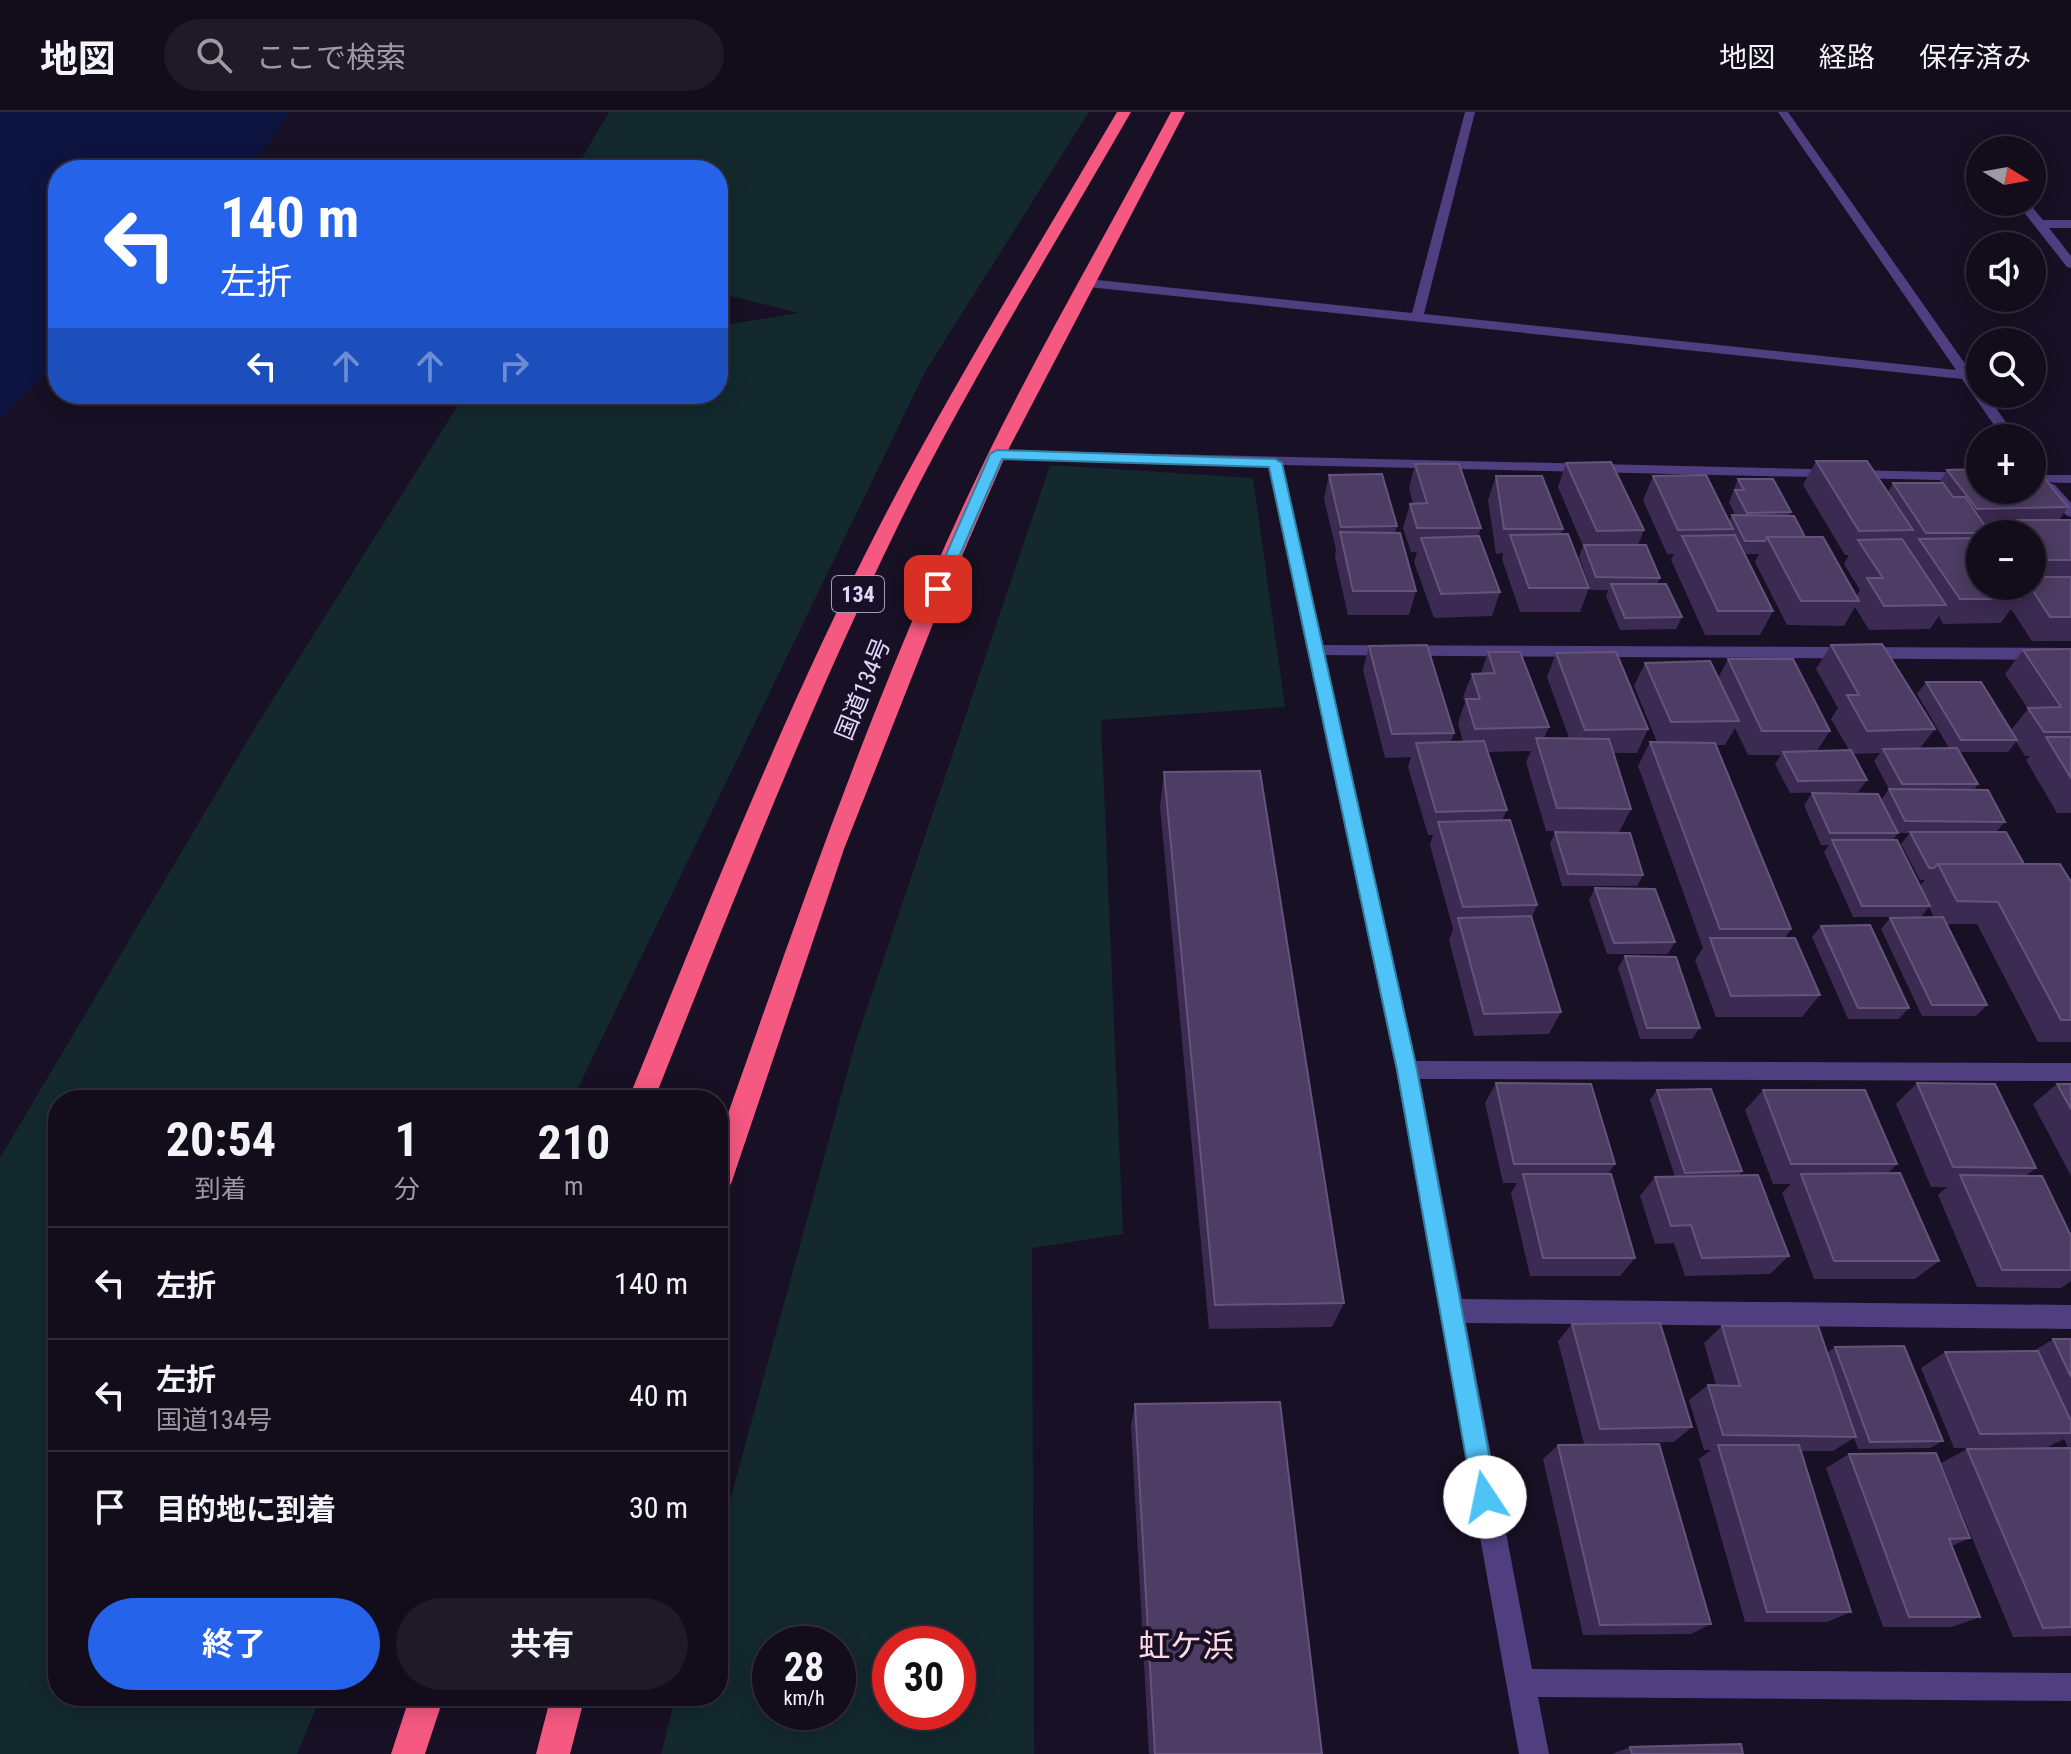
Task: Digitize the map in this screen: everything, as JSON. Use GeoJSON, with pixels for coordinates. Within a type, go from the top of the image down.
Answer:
{"type":"FeatureCollection","features":[{"type":"Feature","properties":{"kind":"highway","name":"国道134号"},"geometry":{"type":"LineString","coordinates":[[645,1090],[734,869],[852,605],[930,448],[1124,112]]}},
{"type":"Feature","properties":{"kind":"highway","name":"国道134号"},"geometry":{"type":"LineString","coordinates":[[728,1152],[833,849],[926,616],[997,454],[1178,112]]}},
{"type":"Feature","properties":{"kind":"highway"},"geometry":{"type":"LineString","coordinates":[[408,1754],[424,1706]]}},
{"type":"Feature","properties":{"kind":"highway"},"geometry":{"type":"LineString","coordinates":[[553,1754],[565,1706]]}},
{"type":"Feature","properties":{"kind":"street"},"geometry":{"type":"LineString","coordinates":[[1417,318],[1470,112]]}},
{"type":"Feature","properties":{"kind":"street"},"geometry":{"type":"LineString","coordinates":[[1780,116],[1800,137],[2000,424]]}},
{"type":"Feature","properties":{"kind":"street"},"geometry":{"type":"LineString","coordinates":[[2033,216],[2071,264]]}},
{"type":"Feature","properties":{"kind":"street"},"geometry":{"type":"LineString","coordinates":[[2039,224],[2071,224]]}},
{"type":"Feature","properties":{"kind":"street"},"geometry":{"type":"LineString","coordinates":[[1088,283],[1964,375]]}},
{"type":"Feature","properties":{"kind":"street"},"geometry":{"type":"LineString","coordinates":[[997,454],[1275,463],[1966,477]]}},
{"type":"Feature","properties":{"kind":"street"},"geometry":{"type":"LineString","coordinates":[[1275,463],[1407,1070],[1534,1754]]}},
{"type":"Feature","properties":{"kind":"street"},"geometry":{"type":"LineString","coordinates":[[2046,476],[2071,479]]}},
{"type":"Feature","properties":{"kind":"street"},"geometry":{"type":"LineString","coordinates":[[2046,486],[2071,512]]}},
{"type":"Feature","properties":{"kind":"street"},"geometry":{"type":"LineString","coordinates":[[1317,651],[2071,654]]}},
{"type":"Feature","properties":{"kind":"street"},"geometry":{"type":"LineString","coordinates":[[1407,1070],[2071,1072]]}},
{"type":"Feature","properties":{"kind":"street"},"geometry":{"type":"LineString","coordinates":[[1450,1311],[2071,1317]]}},
{"type":"Feature","properties":{"kind":"street"},"geometry":{"type":"LineString","coordinates":[[1521,1683],[2071,1687]]}},
{"type":"Feature","properties":{"kind":"green space"},"geometry":{"type":"Polygon","coordinates":[[[609,112],[1089,112],[925,372],[577,1090],[48,1090],[48,1706],[317,1706],[297,1754],[0,1754],[0,1158],[258,723],[459,404],[728,404],[728,324],[799,313],[728,295],[728,160],[581,160],[609,112]]]}},
{"type":"Feature","properties":{"kind":"green space"},"geometry":{"type":"Polygon","coordinates":[[[1050,465],[1253,478],[1285,707],[1101,720],[1123,1234],[1032,1248],[1034,1754],[661,1754],[673,1706],[728,1706],[728,1508],[856,1041],[1050,465]]]}},
{"type":"Feature","properties":{"kind":"shaded area"},"geometry":{"type":"Polygon","coordinates":[[[0,112],[291,112],[254,160],[48,160],[48,371],[0,419],[0,112]]]}},
{"type":"Feature","properties":{"kind":"building"},"geometry":{"type":"Polygon","coordinates":[[[1816,461],[1867,461],[1913,530],[1859,531],[1816,461]]]}},
{"type":"Feature","properties":{"kind":"building"},"geometry":{"type":"Polygon","coordinates":[[[1611,462],[1644,530],[1597,531],[1566,463],[1611,462]]]}},
{"type":"Feature","properties":{"kind":"building"},"geometry":{"type":"Polygon","coordinates":[[[1415,464],[1459,464],[1481,528],[1417,528],[1410,504],[1427,503],[1415,464]]]}},
{"type":"Feature","properties":{"kind":"building"},"geometry":{"type":"Polygon","coordinates":[[[1966,469],[1966,495],[1947,470],[1966,469]]]}},
{"type":"Feature","properties":{"kind":"building"},"geometry":{"type":"Polygon","coordinates":[[[1382,474],[1397,526],[1341,527],[1329,475],[1382,474]]]}},
{"type":"Feature","properties":{"kind":"building"},"geometry":{"type":"Polygon","coordinates":[[[1706,475],[1733,529],[1678,530],[1653,476],[1706,475]]]}},
{"type":"Feature","properties":{"kind":"building"},"geometry":{"type":"Polygon","coordinates":[[[1496,476],[1542,476],[1563,529],[1504,529],[1496,476]]]}},
{"type":"Feature","properties":{"kind":"building"},"geometry":{"type":"Polygon","coordinates":[[[1738,479],[1773,479],[1791,512],[1747,513],[1735,490],[1744,490],[1738,479]]]}},
{"type":"Feature","properties":{"kind":"building"},"geometry":{"type":"Polygon","coordinates":[[[2046,480],[2068,507],[1977,509],[1973,504],[2046,504],[2046,480]]]}},
{"type":"Feature","properties":{"kind":"building"},"geometry":{"type":"Polygon","coordinates":[[[1893,483],[1943,483],[1953,497],[1965,497],[1966,504],[1970,504],[1981,520],[1966,520],[1966,533],[1926,533],[1893,483]]]}},
{"type":"Feature","properties":{"kind":"building"},"geometry":{"type":"Polygon","coordinates":[[[1732,515],[1794,516],[1805,537],[1767,537],[1765,541],[1745,541],[1732,515]]]}},
{"type":"Feature","properties":{"kind":"building"},"geometry":{"type":"Polygon","coordinates":[[[2046,520],[2071,520],[2071,560],[2046,560],[2046,520]]]}},
{"type":"Feature","properties":{"kind":"building"},"geometry":{"type":"Polygon","coordinates":[[[1340,532],[1400,533],[1416,591],[1353,591],[1340,532]]]}},
{"type":"Feature","properties":{"kind":"building"},"geometry":{"type":"Polygon","coordinates":[[[1568,534],[1589,588],[1529,588],[1510,535],[1568,534]]]}},
{"type":"Feature","properties":{"kind":"building"},"geometry":{"type":"Polygon","coordinates":[[[1735,535],[1773,611],[1718,611],[1682,536],[1735,535]]]}},
{"type":"Feature","properties":{"kind":"building"},"geometry":{"type":"Polygon","coordinates":[[[1479,536],[1500,592],[1441,594],[1421,538],[1479,536]]]}},
{"type":"Feature","properties":{"kind":"building"},"geometry":{"type":"Polygon","coordinates":[[[1767,537],[1823,537],[1859,601],[1801,601],[1767,537]]]}},
{"type":"Feature","properties":{"kind":"building"},"geometry":{"type":"Polygon","coordinates":[[[1966,538],[1966,599],[1960,599],[1919,539],[1966,538]]]}},
{"type":"Feature","properties":{"kind":"building"},"geometry":{"type":"Polygon","coordinates":[[[1902,539],[1946,605],[1884,606],[1867,578],[1883,578],[1858,540],[1902,539]]]}},
{"type":"Feature","properties":{"kind":"building"},"geometry":{"type":"Polygon","coordinates":[[[1584,545],[1646,545],[1660,578],[1596,577],[1584,545]]]}},
{"type":"Feature","properties":{"kind":"building"},"geometry":{"type":"Polygon","coordinates":[[[2046,577],[2071,577],[2071,617],[2050,617],[2039,600],[2046,600],[2046,577]]]}},
{"type":"Feature","properties":{"kind":"building"},"geometry":{"type":"Polygon","coordinates":[[[1611,584],[1666,584],[1682,617],[1625,618],[1611,584]]]}},
{"type":"Feature","properties":{"kind":"building"},"geometry":{"type":"Polygon","coordinates":[[[1882,644],[1935,729],[1867,731],[1847,695],[1859,695],[1831,645],[1882,644]]]}},
{"type":"Feature","properties":{"kind":"building"},"geometry":{"type":"Polygon","coordinates":[[[1427,645],[1454,733],[1392,734],[1369,646],[1427,645]]]}},
{"type":"Feature","properties":{"kind":"building"},"geometry":{"type":"Polygon","coordinates":[[[2071,649],[2071,732],[2044,732],[2028,708],[2061,707],[2023,650],[2071,649]]]}},
{"type":"Feature","properties":{"kind":"building"},"geometry":{"type":"Polygon","coordinates":[[[1488,652],[1520,652],[1549,727],[1475,729],[1466,699],[1480,699],[1472,674],[1495,673],[1488,652]]]}},
{"type":"Feature","properties":{"kind":"building"},"geometry":{"type":"Polygon","coordinates":[[[1616,652],[1648,729],[1585,730],[1556,653],[1616,652]]]}},
{"type":"Feature","properties":{"kind":"building"},"geometry":{"type":"Polygon","coordinates":[[[1728,659],[1793,659],[1830,731],[1762,731],[1728,659]]]}},
{"type":"Feature","properties":{"kind":"building"},"geometry":{"type":"Polygon","coordinates":[[[1710,661],[1739,721],[1671,722],[1645,663],[1710,661]]]}},
{"type":"Feature","properties":{"kind":"building"},"geometry":{"type":"Polygon","coordinates":[[[1926,682],[1981,682],[2017,740],[1961,740],[1926,682]]]}},
{"type":"Feature","properties":{"kind":"building"},"geometry":{"type":"Polygon","coordinates":[[[2046,737],[2071,737],[2071,778],[2046,737]]]}},
{"type":"Feature","properties":{"kind":"building"},"geometry":{"type":"Polygon","coordinates":[[[1536,738],[1609,739],[1631,809],[1557,808],[1536,738]]]}},
{"type":"Feature","properties":{"kind":"building"},"geometry":{"type":"Polygon","coordinates":[[[1484,741],[1507,810],[1436,812],[1416,743],[1484,741]]]}},
{"type":"Feature","properties":{"kind":"building"},"geometry":{"type":"Polygon","coordinates":[[[1650,742],[1715,743],[1791,929],[1720,929],[1650,742]]]}},
{"type":"Feature","properties":{"kind":"building"},"geometry":{"type":"Polygon","coordinates":[[[1957,748],[1978,784],[1902,784],[1883,749],[1957,748]]]}},
{"type":"Feature","properties":{"kind":"building"},"geometry":{"type":"Polygon","coordinates":[[[1851,750],[1867,780],[1798,781],[1783,752],[1851,750]]]}},
{"type":"Feature","properties":{"kind":"building"},"geometry":{"type":"Polygon","coordinates":[[[1260,771],[1344,1303],[1215,1305],[1164,772],[1260,771]]]}},
{"type":"Feature","properties":{"kind":"building"},"geometry":{"type":"Polygon","coordinates":[[[1889,789],[1988,790],[2005,822],[1905,821],[1889,789]]]}},
{"type":"Feature","properties":{"kind":"building"},"geometry":{"type":"Polygon","coordinates":[[[1812,793],[1878,794],[1898,833],[1830,833],[1812,793]]]}},
{"type":"Feature","properties":{"kind":"building"},"geometry":{"type":"Polygon","coordinates":[[[1510,820],[1537,905],[1463,907],[1438,822],[1510,820]]]}},
{"type":"Feature","properties":{"kind":"building"},"geometry":{"type":"Polygon","coordinates":[[[1555,832],[1630,833],[1643,875],[1568,874],[1555,832]]]}},
{"type":"Feature","properties":{"kind":"building"},"geometry":{"type":"Polygon","coordinates":[[[1910,832],[2006,832],[2024,864],[1938,864],[1929,868],[1910,832]]]}},
{"type":"Feature","properties":{"kind":"building"},"geometry":{"type":"Polygon","coordinates":[[[1832,840],[1897,840],[1930,906],[1862,906],[1832,840]]]}},
{"type":"Feature","properties":{"kind":"building"},"geometry":{"type":"Polygon","coordinates":[[[1938,864],[2060,864],[2071,882],[2071,1020],[2061,1020],[1998,902],[1957,901],[1938,864]]]}},
{"type":"Feature","properties":{"kind":"building"},"geometry":{"type":"Polygon","coordinates":[[[1595,888],[1655,889],[1675,942],[1614,943],[1595,888]]]}},
{"type":"Feature","properties":{"kind":"building"},"geometry":{"type":"Polygon","coordinates":[[[1531,916],[1561,1012],[1484,1014],[1458,918],[1531,916]]]}},
{"type":"Feature","properties":{"kind":"building"},"geometry":{"type":"Polygon","coordinates":[[[1943,917],[1987,1005],[1932,1005],[1890,918],[1943,917]]]}},
{"type":"Feature","properties":{"kind":"building"},"geometry":{"type":"Polygon","coordinates":[[[1870,925],[1909,1008],[1858,1008],[1821,926],[1870,925]]]}},
{"type":"Feature","properties":{"kind":"building"},"geometry":{"type":"Polygon","coordinates":[[[1710,938],[1795,938],[1820,995],[1731,996],[1710,938]]]}},
{"type":"Feature","properties":{"kind":"building"},"geometry":{"type":"Polygon","coordinates":[[[1625,956],[1676,957],[1700,1028],[1647,1028],[1625,956]]]}},
{"type":"Feature","properties":{"kind":"building"},"geometry":{"type":"Polygon","coordinates":[[[1496,1083],[1591,1084],[1615,1164],[1514,1164],[1496,1083]]]}},
{"type":"Feature","properties":{"kind":"building"},"geometry":{"type":"Polygon","coordinates":[[[1917,1083],[1995,1084],[2036,1168],[1953,1167],[1917,1083]]]}},
{"type":"Feature","properties":{"kind":"building"},"geometry":{"type":"Polygon","coordinates":[[[2057,1084],[2071,1084],[2071,1109],[2057,1084]]]}},
{"type":"Feature","properties":{"kind":"building"},"geometry":{"type":"Polygon","coordinates":[[[1711,1089],[1742,1171],[1685,1173],[1657,1090],[1711,1089]]]}},
{"type":"Feature","properties":{"kind":"building"},"geometry":{"type":"Polygon","coordinates":[[[1763,1090],[1865,1090],[1897,1164],[1791,1164],[1763,1090]]]}},
{"type":"Feature","properties":{"kind":"building"},"geometry":{"type":"Polygon","coordinates":[[[1900,1173],[1939,1261],[1834,1261],[1801,1174],[1900,1173]]]}},
{"type":"Feature","properties":{"kind":"building"},"geometry":{"type":"Polygon","coordinates":[[[1523,1174],[1611,1174],[1635,1258],[1543,1258],[1523,1174]]]}},
{"type":"Feature","properties":{"kind":"building"},"geometry":{"type":"Polygon","coordinates":[[[1758,1175],[1789,1256],[1702,1258],[1691,1225],[1671,1226],[1655,1177],[1758,1175]]]}},
{"type":"Feature","properties":{"kind":"building"},"geometry":{"type":"Polygon","coordinates":[[[1960,1175],[2042,1176],[2071,1236],[2071,1270],[2002,1270],[1960,1175]]]}},
{"type":"Feature","properties":{"kind":"building"},"geometry":{"type":"Polygon","coordinates":[[[1660,1323],[1692,1427],[1600,1429],[1572,1324],[1660,1323]]]}},
{"type":"Feature","properties":{"kind":"building"},"geometry":{"type":"Polygon","coordinates":[[[1722,1326],[1818,1326],[1856,1437],[1723,1435],[1708,1385],[1740,1386],[1722,1326]]]}},
{"type":"Feature","properties":{"kind":"building"},"geometry":{"type":"Polygon","coordinates":[[[2053,1339],[2071,1339],[2071,1377],[2053,1339]]]}},
{"type":"Feature","properties":{"kind":"building"},"geometry":{"type":"Polygon","coordinates":[[[1904,1346],[1943,1441],[1870,1442],[1835,1347],[1904,1346]]]}},
{"type":"Feature","properties":{"kind":"building"},"geometry":{"type":"Polygon","coordinates":[[[2038,1351],[2071,1421],[2071,1433],[1980,1434],[1945,1352],[2038,1351]]]}},
{"type":"Feature","properties":{"kind":"building"},"geometry":{"type":"Polygon","coordinates":[[[1280,1402],[1322,1754],[1155,1754],[1135,1404],[1280,1402]]]}},
{"type":"Feature","properties":{"kind":"building"},"geometry":{"type":"Polygon","coordinates":[[[1659,1444],[1711,1624],[1600,1625],[1558,1445],[1659,1444]]]}},
{"type":"Feature","properties":{"kind":"building"},"geometry":{"type":"Polygon","coordinates":[[[1718,1445],[1799,1445],[1851,1612],[1767,1612],[1718,1445]]]}},
{"type":"Feature","properties":{"kind":"building"},"geometry":{"type":"Polygon","coordinates":[[[2071,1448],[2071,1627],[2043,1628],[1967,1449],[2071,1448]]]}},
{"type":"Feature","properties":{"kind":"building"},"geometry":{"type":"Polygon","coordinates":[[[1936,1453],[1970,1538],[1949,1539],[1980,1617],[1909,1617],[1849,1454],[1936,1453]]]}},
{"type":"Feature","properties":{"kind":"building"},"geometry":{"type":"Polygon","coordinates":[[[1741,1744],[1743,1754],[1632,1754],[1630,1747],[1741,1744]]]}},
{"type":"Feature","properties":{"kind":"district","name":"虹ケ浜"},"geometry":{"type":"Point","coordinates":[1186,1646]}},
{"type":"Feature","properties":{"kind":"route"},"geometry":{"type":"LineString","coordinates":[[938,589],[997,454],[1275,463],[1407,1070],[1485,1497]]}}]}
